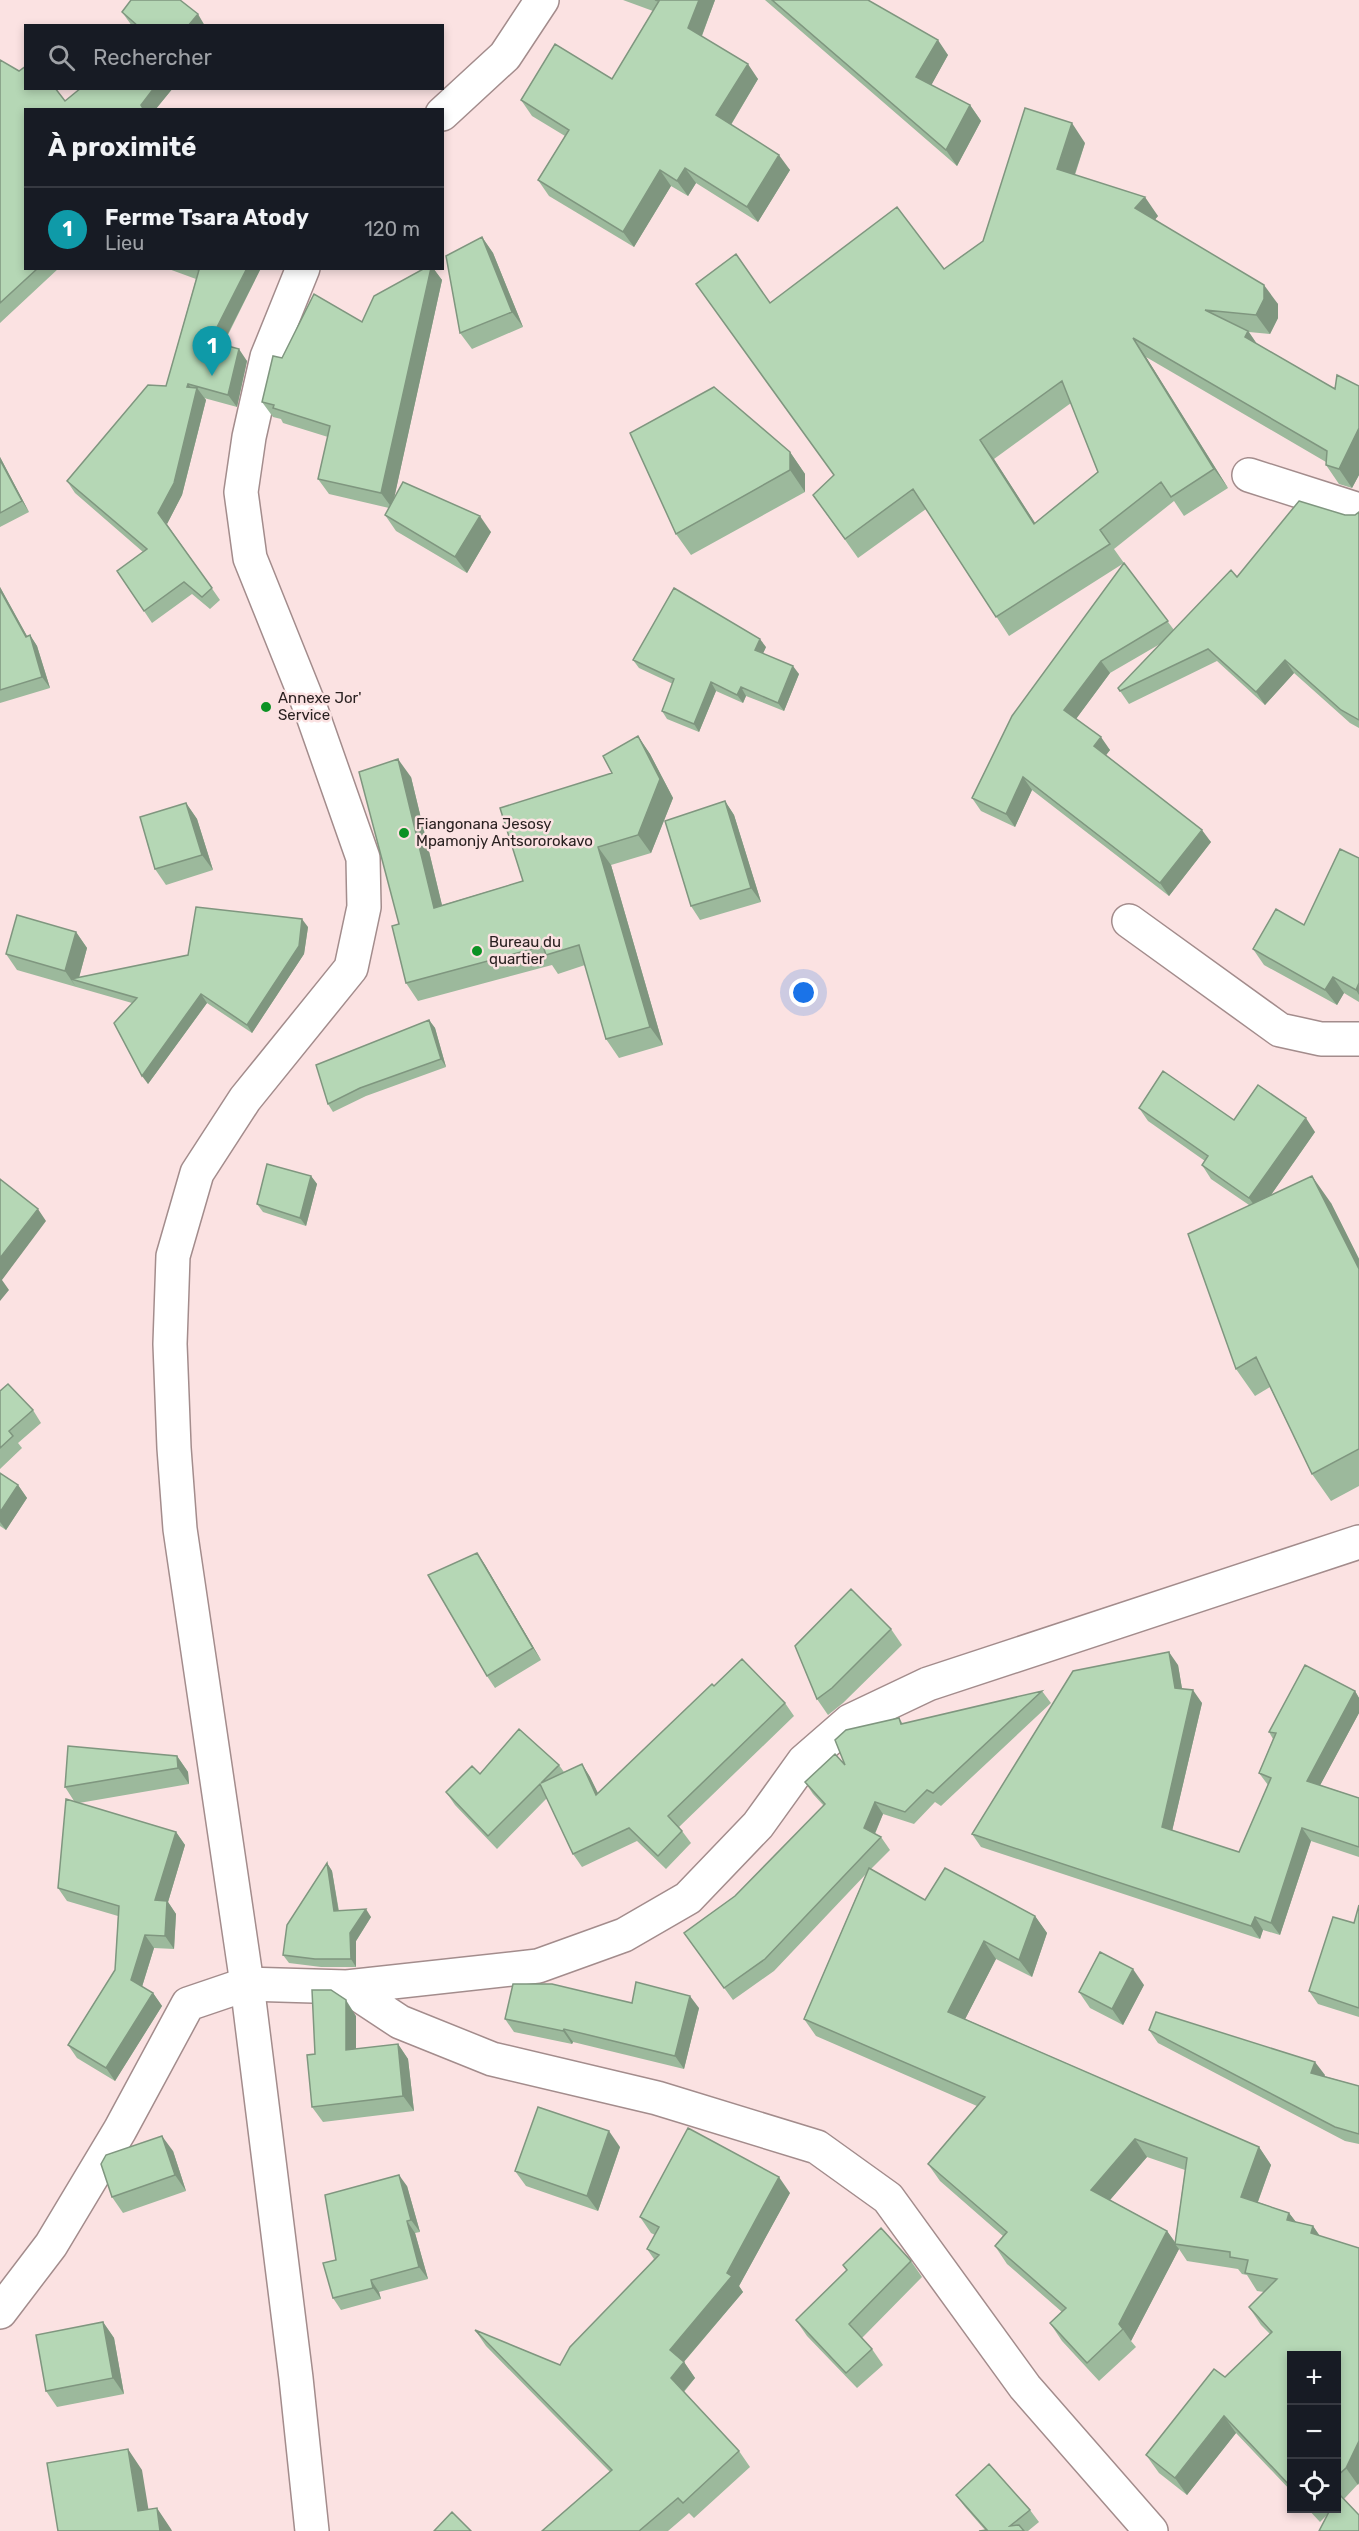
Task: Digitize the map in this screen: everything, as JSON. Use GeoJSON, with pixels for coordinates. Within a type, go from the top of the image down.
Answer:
{"type":"FeatureCollection","features":[{"type":"Feature","properties":{"kind":"street"},"geometry":{"type":"LineString","coordinates":[[444,112],[505,56],[542,0]]}},
{"type":"Feature","properties":{"kind":"street"},"geometry":{"type":"LineString","coordinates":[[302,270],[267,357],[249,438],[241,492],[250,558],[311,710],[363,858],[364,907],[351,968],[245,1100],[197,1173],[173,1256],[170,1344],[180,1529],[247,1984],[296,2378],[312,2531]]}},
{"type":"Feature","properties":{"kind":"street"},"geometry":{"type":"LineString","coordinates":[[1249,475],[1359,510]]}},
{"type":"Feature","properties":{"kind":"street"},"geometry":{"type":"LineString","coordinates":[[1129,921],[1280,1030],[1321,1039],[1359,1039]]}},
{"type":"Feature","properties":{"kind":"street"},"geometry":{"type":"LineString","coordinates":[[0,2312],[57,2235],[120,2130],[188,2004],[247,1984],[347,1987],[538,1966],[624,1935],[688,1899],[758,1825],[804,1761],[850,1721],[928,1684],[1359,1542]]}},
{"type":"Feature","properties":{"kind":"street"},"geometry":{"type":"LineString","coordinates":[[347,1987],[400,2022],[492,2059],[657,2098],[817,2147],[888,2198],[1025,2388],[1151,2531]]}},
{"type":"Feature","properties":{"kind":"building"},"geometry":{"type":"Polygon","coordinates":[[[131,0],[180,0],[198,14],[190,24],[136,24],[122,12],[131,0]]]}},
{"type":"Feature","properties":{"kind":"building"},"geometry":{"type":"Polygon","coordinates":[[[655,0],[699,0],[688,28],[748,64],[716,115],[779,155],[747,207],[685,168],[677,181],[660,170],[623,232],[538,180],[569,130],[521,100],[555,44],[612,79],[659,1],[655,0]]]}},
{"type":"Feature","properties":{"kind":"building"},"geometry":{"type":"Polygon","coordinates":[[[772,0],[868,0],[938,40],[916,77],[970,105],[946,150],[772,0]]]}},
{"type":"Feature","properties":{"kind":"building"},"geometry":{"type":"Polygon","coordinates":[[[0,60],[19,71],[24,67],[24,90],[57,90],[65,101],[79,90],[152,90],[141,105],[143,108],[24,108],[24,270],[36,270],[0,303],[0,60]]]}},
{"type":"Feature","properties":{"kind":"building"},"geometry":{"type":"Polygon","coordinates":[[[1025,108],[1072,123],[1057,169],[1145,197],[1135,208],[1264,285],[1264,299],[1256,315],[1205,310],[1248,331],[1245,337],[1335,389],[1337,375],[1359,386],[1359,428],[1339,469],[1326,465],[1327,451],[1133,338],[1214,469],[1171,497],[1161,482],[1100,530],[1110,544],[996,617],[913,489],[845,539],[813,495],[834,475],[696,284],[736,254],[770,303],[897,207],[944,269],[983,241],[1025,108]],[[1062,381],[980,440],[1034,524],[1098,472],[1062,381]]]}},
{"type":"Feature","properties":{"kind":"building"},"geometry":{"type":"Polygon","coordinates":[[[482,237],[512,312],[460,333],[446,256],[482,237]]]}},
{"type":"Feature","properties":{"kind":"building"},"geometry":{"type":"Polygon","coordinates":[[[199,270],[246,270],[210,341],[239,349],[228,395],[188,384],[187,387],[197,388],[174,483],[158,513],[212,588],[202,597],[184,582],[144,611],[117,571],[147,549],[67,481],[148,385],[166,386],[199,270]]]}},
{"type":"Feature","properties":{"kind":"building"},"geometry":{"type":"Polygon","coordinates":[[[421,270],[431,270],[381,493],[318,479],[330,426],[273,408],[274,405],[262,402],[273,356],[282,358],[314,294],[362,322],[374,296],[421,270]]]}},
{"type":"Feature","properties":{"kind":"building"},"geometry":{"type":"Polygon","coordinates":[[[714,387],[790,452],[790,470],[676,534],[630,433],[714,387]]]}},
{"type":"Feature","properties":{"kind":"building"},"geometry":{"type":"Polygon","coordinates":[[[0,460],[22,501],[0,513],[0,460]]]}},
{"type":"Feature","properties":{"kind":"building"},"geometry":{"type":"Polygon","coordinates":[[[403,482],[480,516],[455,557],[385,515],[403,482]]]}},
{"type":"Feature","properties":{"kind":"building"},"geometry":{"type":"Polygon","coordinates":[[[1299,501],[1345,515],[1355,515],[1359,512],[1359,720],[1341,710],[1285,660],[1256,692],[1208,649],[1120,691],[1118,688],[1231,570],[1237,577],[1299,501]]]}},
{"type":"Feature","properties":{"kind":"building"},"geometry":{"type":"Polygon","coordinates":[[[1124,563],[1168,621],[1101,661],[1064,710],[1101,737],[1094,746],[1202,830],[1160,883],[1023,777],[1006,814],[972,798],[1012,716],[1124,563]]]}},
{"type":"Feature","properties":{"kind":"building"},"geometry":{"type":"Polygon","coordinates":[[[674,588],[760,639],[755,650],[793,666],[778,703],[741,687],[737,695],[711,682],[694,724],[662,711],[674,679],[633,660],[674,588]]]}},
{"type":"Feature","properties":{"kind":"building"},"geometry":{"type":"Polygon","coordinates":[[[0,590],[26,637],[30,635],[42,677],[0,690],[0,590]]]}},
{"type":"Feature","properties":{"kind":"building"},"geometry":{"type":"Polygon","coordinates":[[[638,736],[660,779],[638,835],[598,847],[650,1027],[606,1039],[579,945],[546,955],[543,946],[406,983],[392,926],[399,924],[359,772],[398,759],[434,908],[523,881],[500,808],[612,773],[603,756],[638,736]]]}},
{"type":"Feature","properties":{"kind":"building"},"geometry":{"type":"Polygon","coordinates":[[[725,801],[751,888],[691,906],[665,821],[725,801]]]}},
{"type":"Feature","properties":{"kind":"building"},"geometry":{"type":"Polygon","coordinates":[[[186,803],[202,855],[155,869],[140,817],[186,803]]]}},
{"type":"Feature","properties":{"kind":"building"},"geometry":{"type":"Polygon","coordinates":[[[1340,849],[1359,858],[1359,983],[1356,990],[1333,977],[1325,990],[1253,949],[1276,909],[1304,925],[1340,849]]]}},
{"type":"Feature","properties":{"kind":"building"},"geometry":{"type":"Polygon","coordinates":[[[196,907],[302,919],[299,946],[247,1025],[201,994],[142,1076],[114,1023],[137,998],[71,979],[188,955],[196,907]]]}},
{"type":"Feature","properties":{"kind":"building"},"geometry":{"type":"Polygon","coordinates":[[[17,915],[76,932],[65,971],[6,954],[17,915]]]}},
{"type":"Feature","properties":{"kind":"building"},"geometry":{"type":"Polygon","coordinates":[[[429,1020],[441,1059],[360,1088],[328,1104],[316,1065],[429,1020]]]}},
{"type":"Feature","properties":{"kind":"building"},"geometry":{"type":"Polygon","coordinates":[[[1163,1071],[1234,1120],[1258,1085],[1306,1118],[1249,1198],[1202,1165],[1208,1156],[1139,1108],[1163,1071]]]}},
{"type":"Feature","properties":{"kind":"building"},"geometry":{"type":"Polygon","coordinates":[[[267,1164],[311,1176],[300,1218],[257,1204],[267,1164]]]}},
{"type":"Feature","properties":{"kind":"building"},"geometry":{"type":"Polygon","coordinates":[[[1312,1176],[1359,1269],[1359,1449],[1312,1474],[1256,1357],[1236,1369],[1188,1234],[1312,1176]]]}},
{"type":"Feature","properties":{"kind":"building"},"geometry":{"type":"Polygon","coordinates":[[[0,1179],[38,1209],[0,1258],[0,1179]]]}},
{"type":"Feature","properties":{"kind":"building"},"geometry":{"type":"Polygon","coordinates":[[[8,1384],[33,1410],[9,1431],[13,1436],[0,1448],[0,1391],[8,1384]]]}},
{"type":"Feature","properties":{"kind":"building"},"geometry":{"type":"Polygon","coordinates":[[[0,1473],[18,1485],[0,1512],[0,1473]]]}},
{"type":"Feature","properties":{"kind":"building"},"geometry":{"type":"Polygon","coordinates":[[[477,1553],[533,1648],[487,1676],[428,1575],[477,1553]]]}},
{"type":"Feature","properties":{"kind":"building"},"geometry":{"type":"Polygon","coordinates":[[[851,1589],[891,1629],[832,1688],[817,1699],[795,1646],[851,1589]]]}},
{"type":"Feature","properties":{"kind":"building"},"geometry":{"type":"Polygon","coordinates":[[[1169,1652],[1175,1688],[1193,1690],[1162,1827],[1239,1852],[1271,1778],[1259,1773],[1276,1733],[1269,1732],[1305,1665],[1355,1691],[1307,1781],[1359,1798],[1359,1847],[1302,1828],[1271,1923],[1255,1917],[1251,1926],[972,1834],[1073,1671],[1169,1652]]]}},
{"type":"Feature","properties":{"kind":"building"},"geometry":{"type":"Polygon","coordinates":[[[742,1659],[785,1703],[668,1816],[682,1831],[658,1856],[629,1828],[573,1854],[540,1784],[488,1836],[446,1792],[472,1766],[480,1774],[519,1729],[559,1765],[541,1783],[582,1764],[596,1795],[712,1684],[714,1686],[742,1659]]]}},
{"type":"Feature","properties":{"kind":"building"},"geometry":{"type":"Polygon","coordinates":[[[1042,1691],[933,1793],[927,1790],[905,1812],[875,1802],[864,1828],[881,1837],[765,1959],[724,1988],[684,1933],[735,1896],[825,1804],[805,1782],[835,1754],[845,1765],[835,1740],[846,1730],[899,1718],[901,1724],[1042,1691]]]}},
{"type":"Feature","properties":{"kind":"building"},"geometry":{"type":"Polygon","coordinates":[[[68,1746],[177,1756],[178,1768],[65,1787],[68,1746]]]}},
{"type":"Feature","properties":{"kind":"building"},"geometry":{"type":"Polygon","coordinates":[[[66,1799],[176,1832],[155,1900],[167,1901],[165,1936],[145,1935],[131,1980],[153,1993],[106,2068],[68,2045],[115,1970],[119,1906],[58,1888],[66,1799]]]}},
{"type":"Feature","properties":{"kind":"building"},"geometry":{"type":"Polygon","coordinates":[[[327,1863],[334,1911],[366,1909],[350,1933],[351,1959],[315,1959],[283,1955],[287,1925],[327,1863]]]}},
{"type":"Feature","properties":{"kind":"building"},"geometry":{"type":"Polygon","coordinates":[[[869,1868],[925,1900],[945,1868],[1035,1916],[1019,1960],[984,1941],[948,2012],[1259,2147],[1241,2197],[1289,2213],[1287,2220],[1313,2226],[1311,2233],[1359,2248],[1359,2441],[1346,2468],[1341,2472],[1341,2351],[1287,2351],[1287,2483],[1224,2416],[1175,2478],[1146,2455],[1214,2369],[1225,2377],[1272,2332],[1249,2307],[1277,2279],[1245,2273],[1248,2260],[1230,2257],[1230,2252],[1175,2244],[1187,2158],[1135,2139],[1091,2190],[1167,2231],[1119,2324],[1123,2329],[1087,2363],[1050,2323],[1066,2308],[995,2246],[1007,2232],[928,2164],[985,2097],[804,2019],[869,1868]]]}},
{"type":"Feature","properties":{"kind":"building"},"geometry":{"type":"Polygon","coordinates":[[[1359,1905],[1359,2008],[1309,1991],[1333,1917],[1354,1923],[1359,1905]]]}},
{"type":"Feature","properties":{"kind":"building"},"geometry":{"type":"Polygon","coordinates":[[[1100,1952],[1133,1969],[1112,2009],[1079,1992],[1100,1952]]]}},
{"type":"Feature","properties":{"kind":"building"},"geometry":{"type":"Polygon","coordinates":[[[636,1982],[690,1996],[675,2056],[564,2029],[563,2031],[505,2019],[513,1984],[552,1984],[632,2003],[636,1982]]]}},
{"type":"Feature","properties":{"kind":"building"},"geometry":{"type":"Polygon","coordinates":[[[312,1990],[331,1990],[346,2000],[346,2050],[398,2044],[403,2096],[312,2107],[307,2055],[315,2054],[312,1990]]]}},
{"type":"Feature","properties":{"kind":"building"},"geometry":{"type":"Polygon","coordinates":[[[1156,2012],[1315,2062],[1311,2073],[1359,2086],[1359,2134],[1335,2127],[1149,2030],[1156,2012]]]}},
{"type":"Feature","properties":{"kind":"building"},"geometry":{"type":"Polygon","coordinates":[[[538,2107],[609,2131],[587,2196],[515,2171],[538,2107]]]}},
{"type":"Feature","properties":{"kind":"building"},"geometry":{"type":"Polygon","coordinates":[[[688,2128],[779,2177],[727,2273],[732,2276],[670,2350],[684,2362],[671,2378],[739,2451],[683,2503],[678,2498],[639,2531],[542,2531],[612,2470],[475,2330],[560,2365],[570,2347],[659,2255],[647,2249],[659,2227],[640,2217],[688,2128]]]}},
{"type":"Feature","properties":{"kind":"building"},"geometry":{"type":"Polygon","coordinates":[[[162,2136],[175,2175],[112,2197],[101,2164],[106,2155],[162,2136]]]}},
{"type":"Feature","properties":{"kind":"building"},"geometry":{"type":"Polygon","coordinates":[[[399,2175],[411,2220],[407,2221],[419,2267],[371,2280],[373,2288],[333,2298],[323,2263],[336,2260],[325,2195],[399,2175]]]}},
{"type":"Feature","properties":{"kind":"building"},"geometry":{"type":"Polygon","coordinates":[[[881,2228],[911,2261],[849,2324],[872,2349],[846,2373],[796,2320],[847,2270],[843,2265],[881,2228]]]}},
{"type":"Feature","properties":{"kind":"building"},"geometry":{"type":"Polygon","coordinates":[[[103,2322],[113,2378],[46,2391],[36,2335],[103,2322]]]}},
{"type":"Feature","properties":{"kind":"building"},"geometry":{"type":"Polygon","coordinates":[[[128,2449],[138,2511],[157,2508],[160,2531],[58,2531],[47,2463],[128,2449]]]}},
{"type":"Feature","properties":{"kind":"building"},"geometry":{"type":"Polygon","coordinates":[[[989,2464],[1030,2510],[1010,2526],[1019,2525],[1024,2531],[979,2531],[987,2530],[956,2495],[989,2464]]]}},
{"type":"Feature","properties":{"kind":"building"},"geometry":{"type":"Polygon","coordinates":[[[1341,2496],[1359,2515],[1359,2531],[1319,2531],[1328,2513],[1341,2513],[1341,2496]]]}},
{"type":"Feature","properties":{"kind":"building"},"geometry":{"type":"Polygon","coordinates":[[[452,2512],[471,2531],[434,2531],[452,2512]]]}},
{"type":"Feature","properties":{"kind":"place","name":"Ferme Tsara Atody"},"geometry":{"type":"Point","coordinates":[212,376]}},
{"type":"Feature","properties":{"kind":"place","name":"Annexe Jor' Service"},"geometry":{"type":"Point","coordinates":[266,707]}},
{"type":"Feature","properties":{"kind":"place","name":"Fiangonana Jesosy Mpamonjy Antsororokavo"},"geometry":{"type":"Point","coordinates":[404,833]}},
{"type":"Feature","properties":{"kind":"place","name":"Bureau du quartier"},"geometry":{"type":"Point","coordinates":[477,951]}}]}
